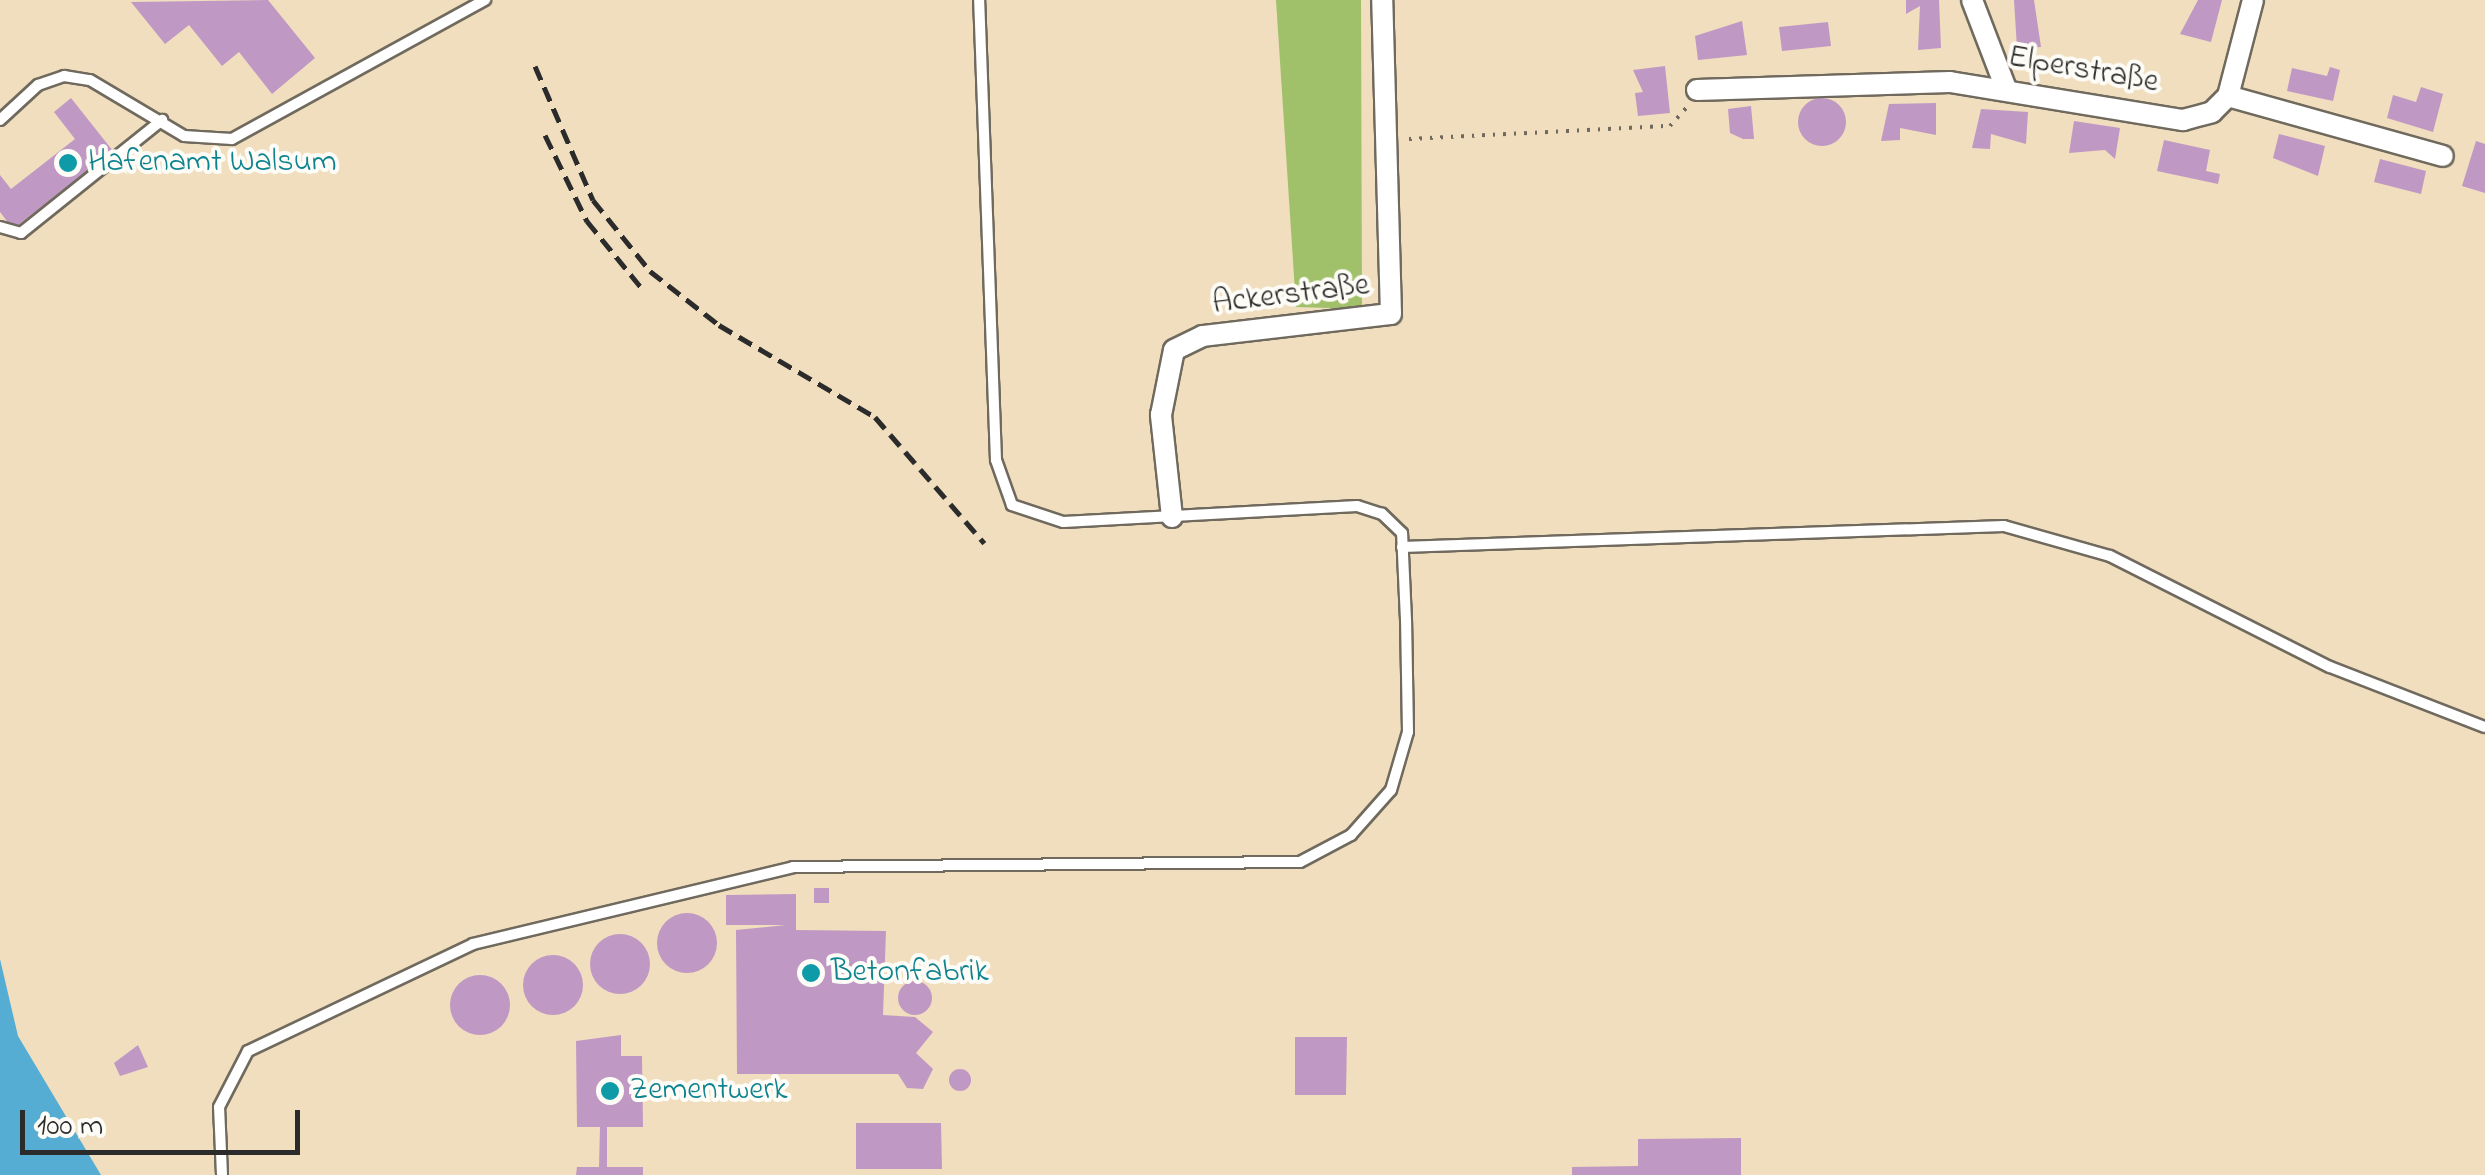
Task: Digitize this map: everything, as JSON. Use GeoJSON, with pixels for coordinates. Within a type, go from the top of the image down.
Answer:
{"type":"FeatureCollection","features":[{"type":"Feature","properties":{"kind":"street","name":"Ackerstraße"},"geometry":{"type":"LineString","coordinates":[[1172,517],[1160,415],[1174,350],[1203,336],[1392,314],[1382,0]]}},
{"type":"Feature","properties":{"kind":"street"},"geometry":{"type":"LineString","coordinates":[[1972,0],[2005,86]]}},
{"type":"Feature","properties":{"kind":"street"},"geometry":{"type":"LineString","coordinates":[[2253,0],[2228,96],[2443,156]]}},
{"type":"Feature","properties":{"kind":"street","name":"Elperstraße"},"geometry":{"type":"LineString","coordinates":[[1697,90],[1864,79],[2005,86],[2182,120],[2212,112],[2228,96]]}},
{"type":"Feature","properties":{"kind":"lane"},"geometry":{"type":"LineString","coordinates":[[0,120],[38,84],[64,76],[90,80],[184,136],[232,139],[485,0]]}},
{"type":"Feature","properties":{"kind":"lane"},"geometry":{"type":"LineString","coordinates":[[222,1175],[220,1107],[248,1051],[473,944],[793,866],[1300,862],[1351,835],[1391,790],[1408,732],[1402,547],[1382,514],[1356,506],[1063,522],[1012,504],[996,460],[979,0]]}},
{"type":"Feature","properties":{"kind":"lane"},"geometry":{"type":"LineString","coordinates":[[0,227],[21,233],[162,120]]}},
{"type":"Feature","properties":{"kind":"lane"},"geometry":{"type":"LineString","coordinates":[[1402,547],[2004,526],[2110,556],[2330,668],[2485,727]]}},
{"type":"Feature","properties":{"kind":"path"},"geometry":{"type":"LineString","coordinates":[[1409,139],[1670,126],[1697,90]]}},
{"type":"Feature","properties":{"kind":"green space"},"geometry":{"type":"Polygon","coordinates":[[[1276,0],[1361,0],[1362,309],[1296,307],[1276,0]]]}},
{"type":"Feature","properties":{"kind":"water"},"geometry":{"type":"Polygon","coordinates":[[[0,959],[18,1036],[101,1175],[0,1175],[0,959]]]}},
{"type":"Feature","properties":{"kind":"building"},"geometry":{"type":"Polygon","coordinates":[[[268,0],[315,58],[272,94],[239,52],[222,66],[189,25],[165,44],[131,2],[268,0]]]}},
{"type":"Feature","properties":{"kind":"building"},"geometry":{"type":"Polygon","coordinates":[[[1906,0],[1939,0],[1941,48],[1918,50],[1920,6],[1906,14],[1906,0]]]}},
{"type":"Feature","properties":{"kind":"building"},"geometry":{"type":"Polygon","coordinates":[[[2014,0],[2034,0],[2041,47],[2017,48],[2014,0]]]}},
{"type":"Feature","properties":{"kind":"building"},"geometry":{"type":"Polygon","coordinates":[[[2198,0],[2222,0],[2211,42],[2180,34],[2198,0]]]}},
{"type":"Feature","properties":{"kind":"building"},"geometry":{"type":"Polygon","coordinates":[[[1742,21],[1747,55],[1698,60],[1695,36],[1742,21]]]}},
{"type":"Feature","properties":{"kind":"building"},"geometry":{"type":"Polygon","coordinates":[[[1828,22],[1831,46],[1782,51],[1779,27],[1828,22]]]}},
{"type":"Feature","properties":{"kind":"building"},"geometry":{"type":"Polygon","coordinates":[[[1665,66],[1670,113],[1638,116],[1635,93],[1643,92],[1633,70],[1665,66]]]}},
{"type":"Feature","properties":{"kind":"building"},"geometry":{"type":"Polygon","coordinates":[[[2330,67],[2340,70],[2333,101],[2287,91],[2292,68],[2327,76],[2330,67]]]}},
{"type":"Feature","properties":{"kind":"building"},"geometry":{"type":"Polygon","coordinates":[[[2421,87],[2443,94],[2433,132],[2387,118],[2393,95],[2416,102],[2421,87]]]}},
{"type":"Feature","properties":{"kind":"building","name":"Hafenamt Walsum"},"geometry":{"type":"Polygon","coordinates":[[[71,98],[113,151],[13,229],[0,212],[0,175],[11,189],[75,139],[54,112],[71,98]]]}},
{"type":"Feature","properties":{"kind":"building"},"geometry":{"type":"Polygon","coordinates":[[[1822,98],[1839,105],[1846,122],[1839,139],[1822,146],[1805,139],[1798,122],[1805,105],[1822,98]]]}},
{"type":"Feature","properties":{"kind":"building"},"geometry":{"type":"Polygon","coordinates":[[[1936,103],[1936,135],[1900,128],[1900,140],[1881,141],[1889,104],[1936,103]]]}},
{"type":"Feature","properties":{"kind":"building"},"geometry":{"type":"Polygon","coordinates":[[[1751,106],[1754,139],[1730,133],[1728,109],[1751,106]]]}},
{"type":"Feature","properties":{"kind":"building"},"geometry":{"type":"Polygon","coordinates":[[[1981,109],[2028,112],[2026,144],[1991,134],[1990,149],[1972,148],[1981,109]]]}},
{"type":"Feature","properties":{"kind":"building"},"geometry":{"type":"Polygon","coordinates":[[[2074,121],[2120,128],[2115,159],[2105,150],[2069,153],[2074,121]]]}},
{"type":"Feature","properties":{"kind":"building"},"geometry":{"type":"Polygon","coordinates":[[[2279,134],[2325,146],[2318,176],[2273,158],[2279,134]]]}},
{"type":"Feature","properties":{"kind":"building"},"geometry":{"type":"Polygon","coordinates":[[[2164,140],[2210,150],[2206,171],[2220,174],[2218,184],[2157,171],[2164,140]]]}},
{"type":"Feature","properties":{"kind":"building"},"geometry":{"type":"Polygon","coordinates":[[[2476,141],[2485,144],[2485,193],[2462,186],[2476,141]]]}},
{"type":"Feature","properties":{"kind":"building"},"geometry":{"type":"Polygon","coordinates":[[[2380,159],[2426,171],[2421,194],[2374,182],[2380,159]]]}},
{"type":"Feature","properties":{"kind":"building"},"geometry":{"type":"Polygon","coordinates":[[[814,888],[829,888],[829,903],[814,903],[814,888]]]}},
{"type":"Feature","properties":{"kind":"building","name":"Betonfabrik"},"geometry":{"type":"Polygon","coordinates":[[[796,894],[796,930],[886,931],[883,1015],[915,1017],[933,1032],[916,1053],[933,1069],[923,1089],[907,1088],[898,1074],[737,1074],[736,930],[786,925],[726,925],[726,895],[796,894]]]}},
{"type":"Feature","properties":{"kind":"building"},"geometry":{"type":"Polygon","coordinates":[[[687,913],[708,922],[717,943],[708,964],[687,973],[666,964],[657,943],[666,922],[687,913]]]}},
{"type":"Feature","properties":{"kind":"building"},"geometry":{"type":"Polygon","coordinates":[[[620,934],[641,943],[650,964],[641,985],[620,994],[599,985],[590,964],[599,943],[620,934]]]}},
{"type":"Feature","properties":{"kind":"building"},"geometry":{"type":"Polygon","coordinates":[[[553,955],[574,964],[583,985],[574,1006],[553,1015],[532,1006],[523,985],[532,964],[553,955]]]}},
{"type":"Feature","properties":{"kind":"building"},"geometry":{"type":"Polygon","coordinates":[[[480,975],[501,984],[510,1005],[501,1026],[480,1035],[459,1026],[450,1005],[459,984],[480,975]]]}},
{"type":"Feature","properties":{"kind":"building"},"geometry":{"type":"Polygon","coordinates":[[[915,981],[927,986],[932,998],[927,1010],[915,1015],[903,1010],[898,998],[903,986],[915,981]]]}},
{"type":"Feature","properties":{"kind":"building","name":"Zementwerk"},"geometry":{"type":"Polygon","coordinates":[[[621,1035],[621,1056],[642,1056],[643,1127],[607,1127],[607,1167],[643,1167],[643,1175],[576,1175],[577,1167],[599,1167],[600,1127],[577,1127],[576,1041],[621,1035]]]}},
{"type":"Feature","properties":{"kind":"building"},"geometry":{"type":"Polygon","coordinates":[[[1295,1037],[1347,1037],[1346,1095],[1295,1095],[1295,1037]]]}},
{"type":"Feature","properties":{"kind":"building"},"geometry":{"type":"Polygon","coordinates":[[[138,1045],[148,1067],[120,1076],[114,1063],[138,1045]]]}},
{"type":"Feature","properties":{"kind":"building"},"geometry":{"type":"Polygon","coordinates":[[[960,1069],[968,1072],[968,1088],[960,1091],[952,1088],[949,1080],[952,1072],[960,1069]]]}},
{"type":"Feature","properties":{"kind":"building"},"geometry":{"type":"Polygon","coordinates":[[[856,1123],[941,1123],[942,1169],[856,1169],[856,1123]]]}},
{"type":"Feature","properties":{"kind":"building"},"geometry":{"type":"Polygon","coordinates":[[[1741,1138],[1741,1175],[1572,1175],[1572,1167],[1638,1166],[1638,1139],[1741,1138]]]}},
{"type":"Feature","properties":{"kind":"railway"},"geometry":{"type":"LineString","coordinates":[[535,66],[593,200],[650,271],[719,325],[875,417],[984,543]]}},
{"type":"Feature","properties":{"kind":"railway"},"geometry":{"type":"LineString","coordinates":[[545,135],[587,221],[644,291]]}},
{"type":"Feature","properties":{"kind":"place","name":"Hafenamt Walsum"},"geometry":{"type":"Point","coordinates":[68,163]}},
{"type":"Feature","properties":{"kind":"place","name":"Betonfabrik"},"geometry":{"type":"Point","coordinates":[811,973]}},
{"type":"Feature","properties":{"kind":"place","name":"Zementwerk"},"geometry":{"type":"Point","coordinates":[610,1091]}}]}
